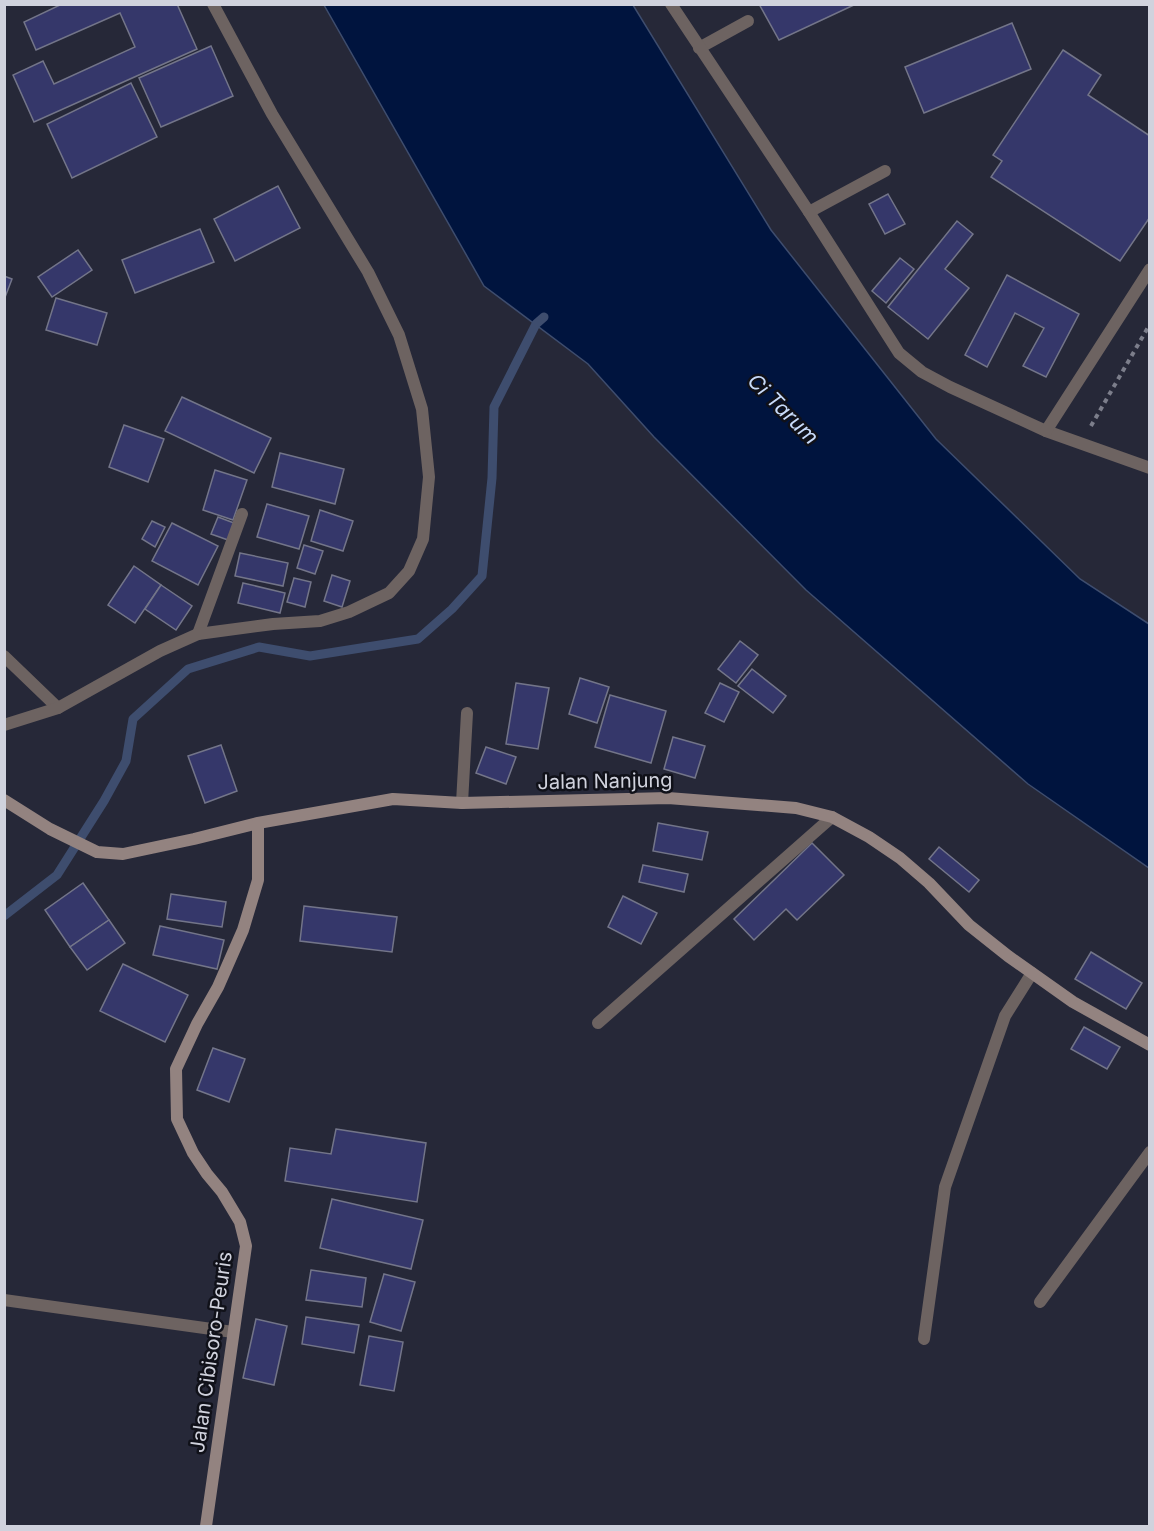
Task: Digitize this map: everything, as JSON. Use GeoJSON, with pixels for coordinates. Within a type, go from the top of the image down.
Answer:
{"type":"FeatureCollection","features":[{"type":"Feature","properties":{"kind":"main road","name":"Jalan Nanjung"},"geometry":{"type":"LineString","coordinates":[[4,800],[50,829],[97,852],[123,854],[258,823],[393,799],[462,803],[668,798],[796,808],[832,817],[869,837],[900,858],[929,883],[969,925],[1032,973],[1072,1002],[1149,1045]]}},
{"type":"Feature","properties":{"kind":"main road","name":"Jalan Cibisoro-Peuris"},"geometry":{"type":"LineString","coordinates":[[206,1527],[246,1246],[240,1222],[222,1192],[193,1153],[177,1119],[176,1069],[197,1024],[218,987],[243,930],[258,880],[258,823]]}},
{"type":"Feature","properties":{"kind":"street"},"geometry":{"type":"LineString","coordinates":[[4,725],[58,708],[160,651],[198,633],[320,621],[349,612],[389,593],[409,571],[423,539],[429,477],[422,408],[399,335],[368,272],[272,114],[213,4]]}},
{"type":"Feature","properties":{"kind":"street"},"geometry":{"type":"LineString","coordinates":[[671,4],[899,353],[922,372],[950,387],[1046,431],[1149,468]]}},
{"type":"Feature","properties":{"kind":"street"},"geometry":{"type":"LineString","coordinates":[[699,48],[748,21]]}},
{"type":"Feature","properties":{"kind":"street"},"geometry":{"type":"LineString","coordinates":[[809,212],[885,171]]}},
{"type":"Feature","properties":{"kind":"street"},"geometry":{"type":"LineString","coordinates":[[1046,431],[1149,269]]}},
{"type":"Feature","properties":{"kind":"street"},"geometry":{"type":"LineString","coordinates":[[198,633],[242,514]]}},
{"type":"Feature","properties":{"kind":"street"},"geometry":{"type":"LineString","coordinates":[[4,656],[58,708]]}},
{"type":"Feature","properties":{"kind":"street"},"geometry":{"type":"LineString","coordinates":[[462,803],[467,712]]}},
{"type":"Feature","properties":{"kind":"street"},"geometry":{"type":"LineString","coordinates":[[598,1023],[832,817]]}},
{"type":"Feature","properties":{"kind":"street"},"geometry":{"type":"LineString","coordinates":[[924,1339],[945,1187],[1005,1016],[1032,973]]}},
{"type":"Feature","properties":{"kind":"street"},"geometry":{"type":"LineString","coordinates":[[1040,1302],[1149,1152]]}},
{"type":"Feature","properties":{"kind":"street"},"geometry":{"type":"LineString","coordinates":[[4,1300],[233,1332]]}},
{"type":"Feature","properties":{"kind":"path"},"geometry":{"type":"LineString","coordinates":[[1080,444],[1149,324]]}},
{"type":"Feature","properties":{"kind":"water","name":"Ci Tarum"},"geometry":{"type":"Polygon","coordinates":[[[324,5],[633,5],[771,230],[936,439],[1080,579],[1149,624],[1149,868],[1028,784],[806,590],[654,437],[588,364],[484,286],[324,5]]]}},
{"type":"Feature","properties":{"kind":"building"},"geometry":{"type":"Polygon","coordinates":[[[62,4],[177,4],[197,49],[34,122],[13,75],[43,61],[54,84],[135,47],[120,13],[36,50],[24,22],[62,4]]]}},
{"type":"Feature","properties":{"kind":"building"},"geometry":{"type":"Polygon","coordinates":[[[759,4],[856,4],[779,40],[759,4]]]}},
{"type":"Feature","properties":{"kind":"building"},"geometry":{"type":"Polygon","coordinates":[[[1012,23],[1031,69],[924,113],[905,67],[1012,23]]]}},
{"type":"Feature","properties":{"kind":"building"},"geometry":{"type":"Polygon","coordinates":[[[211,46],[233,96],[161,127],[139,78],[211,46]]]}},
{"type":"Feature","properties":{"kind":"building"},"geometry":{"type":"Polygon","coordinates":[[[1063,50],[1101,75],[1088,95],[1150,136],[1150,217],[1120,261],[991,177],[1002,161],[993,155],[1063,50]]]}},
{"type":"Feature","properties":{"kind":"building"},"geometry":{"type":"Polygon","coordinates":[[[131,83],[157,137],[72,178],[47,124],[131,83]]]}},
{"type":"Feature","properties":{"kind":"building"},"geometry":{"type":"Polygon","coordinates":[[[278,186],[300,228],[235,261],[214,219],[278,186]]]}},
{"type":"Feature","properties":{"kind":"building"},"geometry":{"type":"Polygon","coordinates":[[[888,194],[905,224],[885,234],[869,204],[888,194]]]}},
{"type":"Feature","properties":{"kind":"building"},"geometry":{"type":"Polygon","coordinates":[[[957,221],[973,234],[945,269],[969,288],[928,339],[888,307],[957,221]]]}},
{"type":"Feature","properties":{"kind":"building"},"geometry":{"type":"Polygon","coordinates":[[[200,229],[214,262],[135,293],[122,260],[200,229]]]}},
{"type":"Feature","properties":{"kind":"building"},"geometry":{"type":"Polygon","coordinates":[[[78,250],[92,270],[52,297],[38,277],[78,250]]]}},
{"type":"Feature","properties":{"kind":"building"},"geometry":{"type":"Polygon","coordinates":[[[900,258],[914,269],[886,303],[872,291],[900,258]]]}},
{"type":"Feature","properties":{"kind":"building"},"geometry":{"type":"Polygon","coordinates":[[[1007,275],[1079,314],[1046,377],[1023,366],[1044,328],[1015,313],[987,367],[965,355],[1007,275]]]}},
{"type":"Feature","properties":{"kind":"building"},"geometry":{"type":"Polygon","coordinates":[[[4,276],[12,279],[4,300],[4,276]]]}},
{"type":"Feature","properties":{"kind":"building"},"geometry":{"type":"Polygon","coordinates":[[[56,298],[107,313],[97,345],[46,330],[56,298]]]}},
{"type":"Feature","properties":{"kind":"building"},"geometry":{"type":"Polygon","coordinates":[[[182,397],[271,438],[254,473],[165,431],[182,397]]]}},
{"type":"Feature","properties":{"kind":"building"},"geometry":{"type":"Polygon","coordinates":[[[124,425],[164,439],[148,482],[109,467],[124,425]]]}},
{"type":"Feature","properties":{"kind":"building"},"geometry":{"type":"Polygon","coordinates":[[[280,453],[344,469],[335,504],[272,487],[280,453]]]}},
{"type":"Feature","properties":{"kind":"building"},"geometry":{"type":"Polygon","coordinates":[[[215,470],[247,480],[233,520],[203,510],[215,470]]]}},
{"type":"Feature","properties":{"kind":"building"},"geometry":{"type":"Polygon","coordinates":[[[267,504],[309,516],[299,549],[257,537],[267,504]]]}},
{"type":"Feature","properties":{"kind":"building"},"geometry":{"type":"Polygon","coordinates":[[[320,510],[353,521],[343,551],[311,541],[320,510]]]}},
{"type":"Feature","properties":{"kind":"building"},"geometry":{"type":"Polygon","coordinates":[[[218,517],[234,523],[228,540],[211,534],[218,517]]]}},
{"type":"Feature","properties":{"kind":"building"},"geometry":{"type":"Polygon","coordinates":[[[152,521],[165,527],[155,547],[142,539],[152,521]]]}},
{"type":"Feature","properties":{"kind":"building"},"geometry":{"type":"Polygon","coordinates":[[[172,523],[218,546],[198,585],[152,561],[172,523]]]}},
{"type":"Feature","properties":{"kind":"building"},"geometry":{"type":"Polygon","coordinates":[[[304,545],[323,551],[315,574],[297,568],[304,545]]]}},
{"type":"Feature","properties":{"kind":"building"},"geometry":{"type":"Polygon","coordinates":[[[240,553],[288,563],[283,586],[235,576],[240,553]]]}},
{"type":"Feature","properties":{"kind":"building"},"geometry":{"type":"Polygon","coordinates":[[[134,566],[161,585],[135,623],[108,605],[134,566]]]}},
{"type":"Feature","properties":{"kind":"building"},"geometry":{"type":"Polygon","coordinates":[[[332,575],[350,581],[342,607],[324,601],[332,575]]]}},
{"type":"Feature","properties":{"kind":"building"},"geometry":{"type":"Polygon","coordinates":[[[294,578],[311,582],[305,607],[287,602],[294,578]]]}},
{"type":"Feature","properties":{"kind":"building"},"geometry":{"type":"Polygon","coordinates":[[[243,583],[285,593],[280,613],[238,603],[243,583]]]}},
{"type":"Feature","properties":{"kind":"building"},"geometry":{"type":"Polygon","coordinates":[[[161,585],[192,606],[176,630],[145,609],[161,585]]]}},
{"type":"Feature","properties":{"kind":"building"},"geometry":{"type":"Polygon","coordinates":[[[740,641],[758,655],[736,683],[718,669],[740,641]]]}},
{"type":"Feature","properties":{"kind":"building"},"geometry":{"type":"Polygon","coordinates":[[[752,669],[786,696],[773,713],[738,686],[752,669]]]}},
{"type":"Feature","properties":{"kind":"building"},"geometry":{"type":"Polygon","coordinates":[[[580,678],[609,687],[597,723],[569,714],[580,678]]]}},
{"type":"Feature","properties":{"kind":"building"},"geometry":{"type":"Polygon","coordinates":[[[516,683],[549,688],[538,749],[506,744],[516,683]]]}},
{"type":"Feature","properties":{"kind":"building"},"geometry":{"type":"Polygon","coordinates":[[[720,683],[739,692],[724,722],[705,713],[720,683]]]}},
{"type":"Feature","properties":{"kind":"building"},"geometry":{"type":"Polygon","coordinates":[[[610,695],[666,711],[651,763],[595,747],[610,695]]]}},
{"type":"Feature","properties":{"kind":"building"},"geometry":{"type":"Polygon","coordinates":[[[673,737],[705,746],[695,778],[664,769],[673,737]]]}},
{"type":"Feature","properties":{"kind":"building"},"geometry":{"type":"Polygon","coordinates":[[[221,745],[237,791],[205,803],[188,756],[221,745]]]}},
{"type":"Feature","properties":{"kind":"building"},"geometry":{"type":"Polygon","coordinates":[[[486,747],[516,757],[506,784],[476,773],[486,747]]]}},
{"type":"Feature","properties":{"kind":"building"},"geometry":{"type":"Polygon","coordinates":[[[658,823],[708,832],[702,860],[653,851],[658,823]]]}},
{"type":"Feature","properties":{"kind":"building"},"geometry":{"type":"Polygon","coordinates":[[[812,843],[844,875],[797,920],[786,909],[754,940],[734,919],[812,843]]]}},
{"type":"Feature","properties":{"kind":"building"},"geometry":{"type":"Polygon","coordinates":[[[939,847],[979,880],[969,892],[929,859],[939,847]]]}},
{"type":"Feature","properties":{"kind":"building"},"geometry":{"type":"Polygon","coordinates":[[[643,865],[688,874],[684,892],[639,882],[643,865]]]}},
{"type":"Feature","properties":{"kind":"building"},"geometry":{"type":"Polygon","coordinates":[[[83,883],[109,920],[70,947],[45,910],[83,883]]]}},
{"type":"Feature","properties":{"kind":"building"},"geometry":{"type":"Polygon","coordinates":[[[171,894],[226,902],[222,927],[167,919],[171,894]]]}},
{"type":"Feature","properties":{"kind":"building"},"geometry":{"type":"Polygon","coordinates":[[[623,896],[657,913],[641,944],[608,927],[623,896]]]}},
{"type":"Feature","properties":{"kind":"building"},"geometry":{"type":"Polygon","coordinates":[[[304,906],[397,917],[392,952],[300,941],[304,906]]]}},
{"type":"Feature","properties":{"kind":"building"},"geometry":{"type":"Polygon","coordinates":[[[109,920],[125,943],[87,970],[70,947],[109,920]]]}},
{"type":"Feature","properties":{"kind":"building"},"geometry":{"type":"Polygon","coordinates":[[[160,926],[224,940],[217,969],[153,955],[160,926]]]}},
{"type":"Feature","properties":{"kind":"building"},"geometry":{"type":"Polygon","coordinates":[[[1091,952],[1142,983],[1126,1009],[1075,979],[1091,952]]]}},
{"type":"Feature","properties":{"kind":"building"},"geometry":{"type":"Polygon","coordinates":[[[123,964],[188,995],[165,1042],[100,1011],[123,964]]]}},
{"type":"Feature","properties":{"kind":"building"},"geometry":{"type":"Polygon","coordinates":[[[1084,1027],[1120,1047],[1107,1069],[1071,1049],[1084,1027]]]}},
{"type":"Feature","properties":{"kind":"building"},"geometry":{"type":"Polygon","coordinates":[[[213,1048],[245,1059],[229,1102],[197,1090],[213,1048]]]}},
{"type":"Feature","properties":{"kind":"building"},"geometry":{"type":"Polygon","coordinates":[[[336,1129],[426,1143],[417,1202],[285,1181],[290,1148],[331,1154],[336,1129]]]}},
{"type":"Feature","properties":{"kind":"building"},"geometry":{"type":"Polygon","coordinates":[[[332,1199],[423,1220],[411,1269],[320,1248],[332,1199]]]}},
{"type":"Feature","properties":{"kind":"building"},"geometry":{"type":"Polygon","coordinates":[[[311,1270],[366,1278],[362,1307],[306,1300],[311,1270]]]}},
{"type":"Feature","properties":{"kind":"building"},"geometry":{"type":"Polygon","coordinates":[[[384,1274],[415,1282],[401,1331],[370,1322],[384,1274]]]}},
{"type":"Feature","properties":{"kind":"building"},"geometry":{"type":"Polygon","coordinates":[[[306,1317],[359,1325],[354,1353],[302,1344],[306,1317]]]}},
{"type":"Feature","properties":{"kind":"building"},"geometry":{"type":"Polygon","coordinates":[[[256,1319],[287,1326],[274,1385],[243,1378],[256,1319]]]}},
{"type":"Feature","properties":{"kind":"building"},"geometry":{"type":"Polygon","coordinates":[[[369,1336],[403,1342],[394,1391],[360,1385],[369,1336]]]}},
{"type":"Feature","properties":{"kind":"waterway"},"geometry":{"type":"LineString","coordinates":[[4,916],[57,875],[104,801],[126,761],[133,719],[188,669],[259,647],[310,656],[418,639],[452,609],[482,576],[492,478],[494,407],[536,324],[544,317]]}}]}
